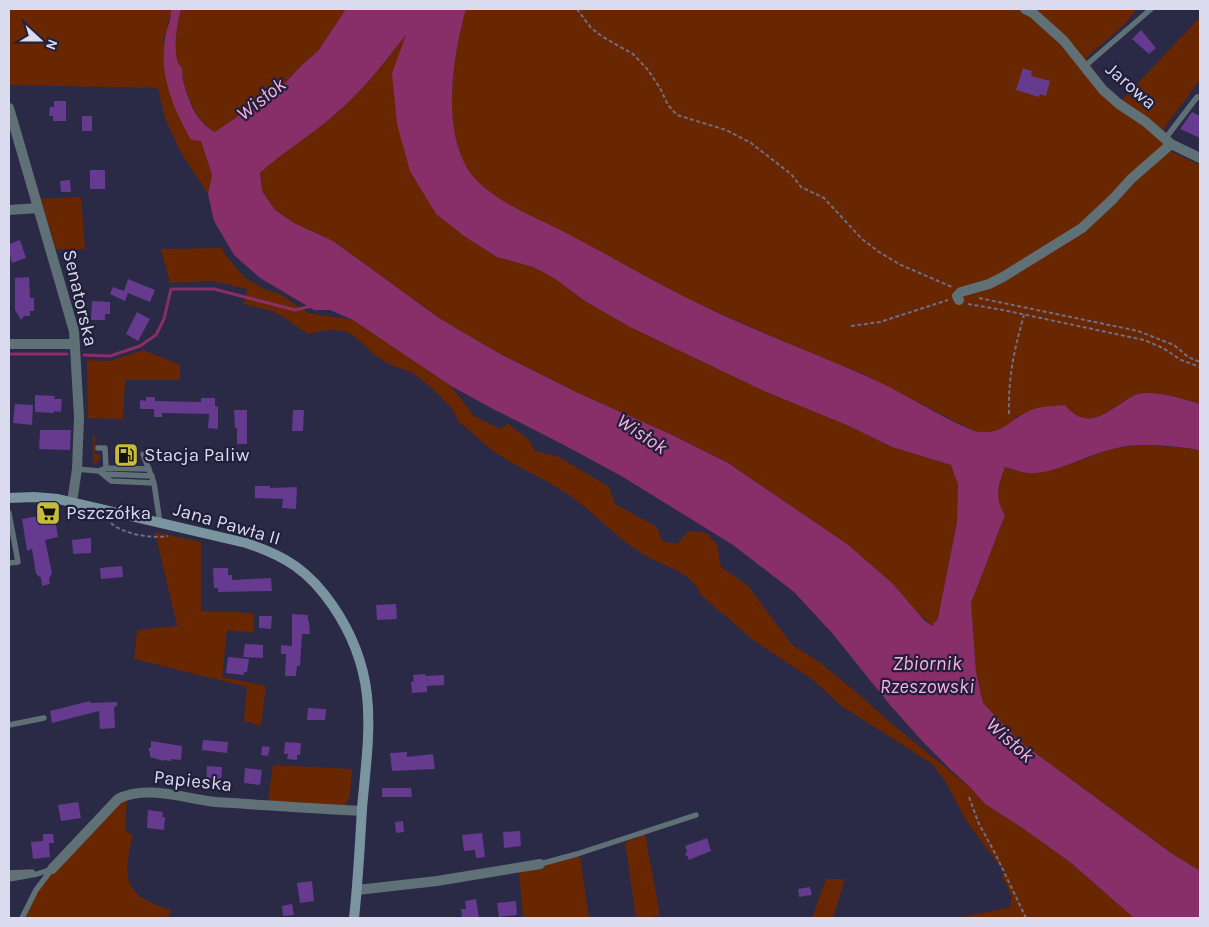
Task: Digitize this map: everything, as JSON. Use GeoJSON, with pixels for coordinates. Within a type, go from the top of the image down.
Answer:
{"type":"FeatureCollection","features":[{"type":"Feature","properties":{"kind":"street","name":"Jarowa"},"geometry":{"type":"LineString","coordinates":[[1025,9],[1033,13],[1064,41],[1103,90],[1168,142],[1200,158]]}},
{"type":"Feature","properties":{"kind":"street","name":"Senatorska"},"geometry":{"type":"LineString","coordinates":[[9,108],[74,331],[78,417],[77,469],[72,502]]}},
{"type":"Feature","properties":{"kind":"street"},"geometry":{"type":"LineString","coordinates":[[959,296],[1003,277],[1082,228],[1168,142]]}},
{"type":"Feature","properties":{"kind":"street"},"geometry":{"type":"LineString","coordinates":[[9,210],[38,208]]}},
{"type":"Feature","properties":{"kind":"street"},"geometry":{"type":"LineString","coordinates":[[9,344],[75,344]]}},
{"type":"Feature","properties":{"kind":"street","name":"Jana Pawła II"},"geometry":{"type":"LineString","coordinates":[[9,498],[34,496],[72,502],[270,550],[296,566],[327,597],[343,621],[357,648],[365,677],[368,708],[368,741],[354,918]]}},
{"type":"Feature","properties":{"kind":"street","name":"Papieska"},"geometry":{"type":"LineString","coordinates":[[47,871],[118,799],[127,794],[172,794],[202,801],[362,811]]}},
{"type":"Feature","properties":{"kind":"street"},"geometry":{"type":"LineString","coordinates":[[357,892],[437,882],[540,864]]}},
{"type":"Feature","properties":{"kind":"lane"},"geometry":{"type":"LineString","coordinates":[[1085,66],[1151,9]]}},
{"type":"Feature","properties":{"kind":"lane"},"geometry":{"type":"LineString","coordinates":[[1168,142],[1197,97],[1200,97]]}},
{"type":"Feature","properties":{"kind":"lane"},"geometry":{"type":"LineString","coordinates":[[98,448],[105,448],[103,471],[111,481],[154,483]]}},
{"type":"Feature","properties":{"kind":"lane"},"geometry":{"type":"LineString","coordinates":[[143,454],[154,483],[160,523]]}},
{"type":"Feature","properties":{"kind":"lane"},"geometry":{"type":"LineString","coordinates":[[77,469],[152,476]]}},
{"type":"Feature","properties":{"kind":"lane"},"geometry":{"type":"LineString","coordinates":[[103,471],[149,469]]}},
{"type":"Feature","properties":{"kind":"lane"},"geometry":{"type":"LineString","coordinates":[[9,513],[18,562],[9,563]]}},
{"type":"Feature","properties":{"kind":"lane"},"geometry":{"type":"LineString","coordinates":[[9,725],[44,718]]}},
{"type":"Feature","properties":{"kind":"lane"},"geometry":{"type":"LineString","coordinates":[[540,864],[577,854],[696,815]]}},
{"type":"Feature","properties":{"kind":"lane"},"geometry":{"type":"LineString","coordinates":[[9,873],[47,871]]}},
{"type":"Feature","properties":{"kind":"lane"},"geometry":{"type":"LineString","coordinates":[[9,879],[47,871]]}},
{"type":"Feature","properties":{"kind":"lane"},"geometry":{"type":"LineString","coordinates":[[22,918],[47,871]]}},
{"type":"Feature","properties":{"kind":"path"},"geometry":{"type":"LineString","coordinates":[[577,9],[591,28],[633,54],[648,70],[668,105],[678,115],[726,130],[751,143],[791,174],[801,186],[824,198],[862,239],[879,252],[902,265],[944,283],[959,296],[964,304],[1024,314],[1144,340],[1163,348],[1181,360],[1200,367]]}},
{"type":"Feature","properties":{"kind":"path"},"geometry":{"type":"LineString","coordinates":[[851,326],[880,322],[964,295],[1138,331],[1174,345],[1188,358],[1200,362]]}},
{"type":"Feature","properties":{"kind":"path"},"geometry":{"type":"LineString","coordinates":[[1009,414],[1011,366],[1024,314]]}},
{"type":"Feature","properties":{"kind":"path"},"geometry":{"type":"LineString","coordinates":[[106,519],[116,527],[136,534],[160,538],[175,535]]}},
{"type":"Feature","properties":{"kind":"path"},"geometry":{"type":"LineString","coordinates":[[968,798],[1026,918]]}},
{"type":"Feature","properties":{"kind":"shaded area"},"geometry":{"type":"Polygon","coordinates":[[[9,9],[172,9],[167,24],[168,30],[164,36],[163,56],[165,69],[201,141],[212,175],[208,194],[180,151],[165,118],[158,88],[9,85],[9,9]]]}},
{"type":"Feature","properties":{"kind":"shaded area"},"geometry":{"type":"Polygon","coordinates":[[[181,9],[346,9],[318,51],[283,85],[215,132],[208,128],[198,116],[188,96],[181,67],[178,63],[176,43],[181,9]]]}},
{"type":"Feature","properties":{"kind":"shaded area"},"geometry":{"type":"Polygon","coordinates":[[[466,9],[1136,9],[1127,22],[1086,58],[1092,65],[1094,74],[1121,101],[1200,17],[1200,80],[1164,128],[1172,152],[1200,165],[1200,404],[1170,396],[1146,393],[1133,396],[1094,418],[1080,417],[1065,405],[1017,416],[1007,427],[996,431],[984,433],[974,431],[865,375],[690,300],[500,200],[483,187],[469,171],[460,154],[455,134],[452,113],[452,91],[457,47],[466,9]]]}},
{"type":"Feature","properties":{"kind":"shaded area"},"geometry":{"type":"Polygon","coordinates":[[[407,34],[436,214],[464,236],[497,257],[533,267],[554,278],[585,301],[630,327],[764,391],[849,426],[892,447],[951,465],[958,485],[957,522],[938,618],[932,626],[847,544],[728,463],[670,434],[578,393],[500,354],[439,318],[333,241],[294,223],[275,210],[262,191],[260,173],[344,107],[372,77],[407,34]]]}},
{"type":"Feature","properties":{"kind":"shaded area"},"geometry":{"type":"Polygon","coordinates":[[[81,197],[85,249],[56,249],[41,199],[81,197]]]}},
{"type":"Feature","properties":{"kind":"shaded area"},"geometry":{"type":"Polygon","coordinates":[[[222,248],[226,256],[245,278],[264,289],[280,294],[308,313],[353,320],[451,386],[474,416],[500,429],[508,424],[528,439],[535,451],[559,457],[609,487],[615,504],[657,527],[662,541],[677,544],[689,531],[707,533],[717,545],[721,567],[748,586],[792,645],[818,661],[856,692],[971,788],[985,804],[1070,862],[1134,918],[959,918],[1011,907],[1012,898],[1007,885],[1001,877],[1005,873],[967,822],[945,781],[932,764],[840,705],[813,680],[753,640],[701,595],[697,587],[684,575],[643,554],[566,493],[493,451],[458,421],[456,415],[438,394],[423,381],[410,372],[377,357],[351,334],[331,330],[308,334],[272,311],[244,304],[247,289],[212,281],[170,283],[161,249],[222,248]]]}},
{"type":"Feature","properties":{"kind":"shaded area"},"geometry":{"type":"Polygon","coordinates":[[[143,350],[180,365],[180,380],[125,380],[123,419],[88,418],[87,360],[110,361],[143,350]]]}},
{"type":"Feature","properties":{"kind":"shaded area"},"geometry":{"type":"Polygon","coordinates":[[[93,436],[95,436],[95,454],[101,455],[98,462],[93,464],[93,436]]]}},
{"type":"Feature","properties":{"kind":"shaded area"},"geometry":{"type":"Polygon","coordinates":[[[1150,445],[1200,451],[1200,871],[1171,853],[1019,741],[983,703],[976,672],[971,603],[1005,515],[999,502],[998,491],[1005,467],[1018,471],[1045,471],[1072,464],[1111,449],[1150,445]]]}},
{"type":"Feature","properties":{"kind":"shaded area"},"geometry":{"type":"Polygon","coordinates":[[[155,532],[201,542],[201,611],[253,613],[254,633],[227,630],[222,677],[266,686],[261,726],[244,721],[247,687],[134,659],[137,630],[177,626],[155,532]]]}},
{"type":"Feature","properties":{"kind":"shaded area"},"geometry":{"type":"Polygon","coordinates":[[[273,765],[352,769],[350,797],[344,806],[268,802],[273,765]]]}},
{"type":"Feature","properties":{"kind":"shaded area"},"geometry":{"type":"Polygon","coordinates":[[[127,800],[125,830],[133,836],[127,865],[130,885],[144,899],[171,910],[169,918],[24,918],[35,895],[53,871],[118,803],[127,800]]]}},
{"type":"Feature","properties":{"kind":"shaded area"},"geometry":{"type":"Polygon","coordinates":[[[645,834],[660,916],[636,918],[625,842],[645,834]]]}},
{"type":"Feature","properties":{"kind":"shaded area"},"geometry":{"type":"Polygon","coordinates":[[[580,856],[589,918],[523,918],[519,871],[580,856]]]}},
{"type":"Feature","properties":{"kind":"shaded area"},"geometry":{"type":"Polygon","coordinates":[[[826,879],[845,879],[833,918],[812,918],[826,879]]]}},
{"type":"Feature","properties":{"kind":"water","name":"Zbiornik Rzeszowski"},"geometry":{"type":"Polygon","coordinates":[[[172,9],[181,9],[177,28],[176,50],[188,96],[202,122],[215,132],[283,85],[318,51],[346,9],[466,9],[454,69],[452,113],[460,154],[469,171],[489,192],[515,208],[570,235],[689,299],[733,320],[880,382],[974,431],[984,432],[1000,429],[1025,413],[1045,407],[1065,405],[1080,417],[1095,418],[1133,396],[1146,393],[1170,396],[1200,404],[1200,451],[1143,445],[1103,452],[1045,472],[1020,472],[1005,467],[998,497],[1005,515],[971,603],[976,672],[983,703],[1019,741],[1171,853],[1200,871],[1200,918],[1134,918],[1070,862],[985,804],[923,742],[890,705],[832,633],[794,592],[733,545],[623,477],[451,386],[353,320],[330,310],[314,310],[260,278],[234,255],[214,221],[208,194],[212,175],[201,141],[191,140],[171,97],[164,67],[164,52],[165,36],[172,9]],[[406,35],[372,77],[344,107],[260,173],[262,191],[275,210],[294,223],[333,241],[439,318],[500,354],[578,393],[670,434],[728,463],[847,544],[893,584],[924,620],[932,626],[938,618],[957,522],[958,485],[951,465],[892,447],[849,426],[764,391],[630,327],[585,301],[554,278],[533,267],[497,257],[464,236],[436,214],[410,171],[397,124],[392,73],[406,35]]]}},
{"type":"Feature","properties":{"kind":"building"},"geometry":{"type":"Polygon","coordinates":[[[1141,30],[1156,48],[1149,54],[1132,39],[1141,30]]]}},
{"type":"Feature","properties":{"kind":"building"},"geometry":{"type":"Polygon","coordinates":[[[1023,68],[1032,71],[1031,76],[1050,81],[1046,96],[1040,94],[1039,97],[1016,90],[1023,68]]]}},
{"type":"Feature","properties":{"kind":"building"},"geometry":{"type":"Polygon","coordinates":[[[54,101],[66,101],[66,121],[53,121],[53,116],[49,116],[50,107],[54,107],[54,101]]]}},
{"type":"Feature","properties":{"kind":"building"},"geometry":{"type":"Polygon","coordinates":[[[1192,112],[1200,116],[1200,138],[1180,129],[1192,112]]]}},
{"type":"Feature","properties":{"kind":"building"},"geometry":{"type":"Polygon","coordinates":[[[82,116],[92,116],[92,131],[82,131],[82,116]]]}},
{"type":"Feature","properties":{"kind":"building"},"geometry":{"type":"Polygon","coordinates":[[[90,170],[105,170],[105,189],[90,189],[90,170]]]}},
{"type":"Feature","properties":{"kind":"building"},"geometry":{"type":"Polygon","coordinates":[[[70,180],[71,192],[61,192],[60,181],[70,180]]]}},
{"type":"Feature","properties":{"kind":"building"},"geometry":{"type":"Polygon","coordinates":[[[20,240],[26,258],[12,263],[9,244],[20,240]]]}},
{"type":"Feature","properties":{"kind":"building"},"geometry":{"type":"Polygon","coordinates":[[[29,277],[30,298],[34,298],[34,311],[30,311],[30,316],[24,316],[21,320],[15,310],[15,278],[29,277]]]}},
{"type":"Feature","properties":{"kind":"building"},"geometry":{"type":"Polygon","coordinates":[[[128,279],[155,290],[150,302],[128,293],[125,301],[110,294],[113,287],[124,291],[128,279]]]}},
{"type":"Feature","properties":{"kind":"building"},"geometry":{"type":"Polygon","coordinates":[[[92,301],[110,302],[110,314],[105,314],[105,320],[91,320],[92,301]]]}},
{"type":"Feature","properties":{"kind":"building"},"geometry":{"type":"Polygon","coordinates":[[[137,312],[150,319],[138,341],[126,334],[137,312]]]}},
{"type":"Feature","properties":{"kind":"building"},"geometry":{"type":"Polygon","coordinates":[[[35,395],[55,396],[54,399],[62,399],[61,412],[35,412],[35,395]]]}},
{"type":"Feature","properties":{"kind":"building"},"geometry":{"type":"Polygon","coordinates":[[[146,397],[155,397],[155,401],[201,402],[201,398],[215,398],[215,406],[218,407],[218,429],[208,428],[209,414],[162,413],[162,417],[154,417],[154,409],[140,409],[140,400],[146,401],[146,397]]]}},
{"type":"Feature","properties":{"kind":"building"},"geometry":{"type":"Polygon","coordinates":[[[15,404],[33,405],[32,425],[13,423],[15,404]]]}},
{"type":"Feature","properties":{"kind":"building"},"geometry":{"type":"Polygon","coordinates":[[[234,410],[247,410],[247,444],[237,444],[234,410]]]}},
{"type":"Feature","properties":{"kind":"building"},"geometry":{"type":"Polygon","coordinates":[[[293,410],[304,410],[303,431],[292,431],[293,410]]]}},
{"type":"Feature","properties":{"kind":"building"},"geometry":{"type":"Polygon","coordinates":[[[40,430],[71,430],[70,450],[39,449],[40,430]]]}},
{"type":"Feature","properties":{"kind":"building","name":"Stacja Paliw"},"geometry":{"type":"Polygon","coordinates":[[[137,451],[138,460],[121,462],[113,452],[137,451]]]}},
{"type":"Feature","properties":{"kind":"building"},"geometry":{"type":"Polygon","coordinates":[[[255,486],[270,486],[270,488],[297,487],[296,509],[282,508],[283,499],[255,498],[255,486]]]}},
{"type":"Feature","properties":{"kind":"building"},"geometry":{"type":"Polygon","coordinates":[[[54,513],[58,537],[45,540],[52,573],[49,578],[50,584],[42,586],[41,578],[36,574],[32,549],[27,551],[22,519],[54,513]]]}},
{"type":"Feature","properties":{"kind":"building"},"geometry":{"type":"Polygon","coordinates":[[[91,538],[91,553],[73,554],[72,540],[91,538]]]}},
{"type":"Feature","properties":{"kind":"building"},"geometry":{"type":"Polygon","coordinates":[[[122,566],[123,577],[101,579],[100,568],[122,566]]]}},
{"type":"Feature","properties":{"kind":"building"},"geometry":{"type":"Polygon","coordinates":[[[213,568],[228,568],[228,575],[232,575],[232,580],[271,578],[272,591],[218,592],[218,588],[214,588],[213,568]]]}},
{"type":"Feature","properties":{"kind":"building"},"geometry":{"type":"Polygon","coordinates":[[[396,604],[397,619],[377,620],[376,605],[396,604]]]}},
{"type":"Feature","properties":{"kind":"building"},"geometry":{"type":"Polygon","coordinates":[[[292,614],[308,615],[310,634],[302,634],[300,666],[297,666],[296,676],[285,676],[286,654],[281,654],[281,645],[292,646],[292,614]]]}},
{"type":"Feature","properties":{"kind":"building"},"geometry":{"type":"Polygon","coordinates":[[[259,616],[272,616],[271,629],[259,628],[259,616]]]}},
{"type":"Feature","properties":{"kind":"building"},"geometry":{"type":"Polygon","coordinates":[[[245,644],[263,645],[263,658],[243,657],[245,644]]]}},
{"type":"Feature","properties":{"kind":"building"},"geometry":{"type":"Polygon","coordinates":[[[228,657],[249,659],[247,672],[244,672],[244,675],[226,673],[228,657]]]}},
{"type":"Feature","properties":{"kind":"building"},"geometry":{"type":"Polygon","coordinates":[[[425,674],[426,676],[444,675],[444,685],[427,686],[427,692],[412,693],[411,682],[414,681],[413,675],[425,674]]]}},
{"type":"Feature","properties":{"kind":"building"},"geometry":{"type":"Polygon","coordinates":[[[90,701],[90,703],[117,702],[117,706],[114,707],[115,728],[100,729],[99,711],[52,723],[50,711],[90,701]]]}},
{"type":"Feature","properties":{"kind":"building"},"geometry":{"type":"Polygon","coordinates":[[[308,708],[326,709],[325,720],[307,720],[308,708]]]}},
{"type":"Feature","properties":{"kind":"building"},"geometry":{"type":"Polygon","coordinates":[[[203,740],[228,742],[227,753],[202,750],[203,740]]]}},
{"type":"Feature","properties":{"kind":"building"},"geometry":{"type":"Polygon","coordinates":[[[151,741],[182,746],[181,760],[171,759],[171,761],[164,761],[150,757],[148,749],[151,747],[151,741]]]}},
{"type":"Feature","properties":{"kind":"building"},"geometry":{"type":"Polygon","coordinates":[[[285,742],[301,743],[300,755],[297,755],[297,760],[287,759],[288,754],[284,754],[285,742]]]}},
{"type":"Feature","properties":{"kind":"building"},"geometry":{"type":"Polygon","coordinates":[[[262,746],[270,747],[268,756],[261,755],[262,746]]]}},
{"type":"Feature","properties":{"kind":"building"},"geometry":{"type":"Polygon","coordinates":[[[407,752],[407,757],[433,754],[435,769],[392,771],[390,753],[407,752]]]}},
{"type":"Feature","properties":{"kind":"building"},"geometry":{"type":"Polygon","coordinates":[[[207,766],[222,767],[221,786],[206,785],[207,766]]]}},
{"type":"Feature","properties":{"kind":"building"},"geometry":{"type":"Polygon","coordinates":[[[245,768],[262,770],[260,785],[244,783],[245,768]]]}},
{"type":"Feature","properties":{"kind":"building"},"geometry":{"type":"Polygon","coordinates":[[[382,788],[411,788],[412,797],[382,797],[382,788]]]}},
{"type":"Feature","properties":{"kind":"building"},"geometry":{"type":"Polygon","coordinates":[[[78,802],[81,818],[61,821],[58,805],[78,802]]]}},
{"type":"Feature","properties":{"kind":"building"},"geometry":{"type":"Polygon","coordinates":[[[148,810],[163,812],[162,817],[165,817],[164,830],[147,828],[148,810]]]}},
{"type":"Feature","properties":{"kind":"building"},"geometry":{"type":"Polygon","coordinates":[[[403,821],[404,832],[396,833],[395,822],[403,821]]]}},
{"type":"Feature","properties":{"kind":"building"},"geometry":{"type":"Polygon","coordinates":[[[520,831],[521,846],[504,848],[503,832],[520,831]]]}},
{"type":"Feature","properties":{"kind":"building"},"geometry":{"type":"Polygon","coordinates":[[[482,833],[485,857],[476,858],[475,850],[464,851],[462,835],[482,833]]]}},
{"type":"Feature","properties":{"kind":"building"},"geometry":{"type":"Polygon","coordinates":[[[43,834],[53,834],[54,843],[49,843],[50,857],[33,859],[31,842],[43,841],[43,834]]]}},
{"type":"Feature","properties":{"kind":"building"},"geometry":{"type":"Polygon","coordinates":[[[707,838],[711,851],[689,860],[685,855],[687,851],[685,846],[707,838]]]}},
{"type":"Feature","properties":{"kind":"building"},"geometry":{"type":"Polygon","coordinates":[[[312,881],[314,901],[300,903],[297,883],[312,881]]]}},
{"type":"Feature","properties":{"kind":"building"},"geometry":{"type":"Polygon","coordinates":[[[810,887],[812,895],[799,897],[798,889],[810,887]]]}},
{"type":"Feature","properties":{"kind":"building"},"geometry":{"type":"Polygon","coordinates":[[[476,899],[479,918],[462,918],[461,909],[466,909],[465,901],[476,899]]]}},
{"type":"Feature","properties":{"kind":"building"},"geometry":{"type":"Polygon","coordinates":[[[516,901],[517,915],[499,917],[497,903],[516,901]]]}},
{"type":"Feature","properties":{"kind":"building"},"geometry":{"type":"Polygon","coordinates":[[[292,904],[294,915],[283,916],[282,906],[292,904]]]}},
{"type":"Feature","properties":{"kind":"waterway"},"geometry":{"type":"LineString","coordinates":[[84,355],[110,356],[140,346],[156,335],[164,319],[171,289],[214,289],[295,310],[312,306]]}},
{"type":"Feature","properties":{"kind":"waterway"},"geometry":{"type":"LineString","coordinates":[[9,354],[67,354]]}},
{"type":"Feature","properties":{"kind":"place","name":"Stacja Paliw"},"geometry":{"type":"Point","coordinates":[126,455]}},
{"type":"Feature","properties":{"kind":"place","name":"Pszczółka"},"geometry":{"type":"Point","coordinates":[48,513]}},
{"type":"Feature","properties":{"kind":"water label","name":"Wisłok"},"geometry":{"type":"Point","coordinates":[261,99]}},
{"type":"Feature","properties":{"kind":"water label","name":"Wisłok"},"geometry":{"type":"Point","coordinates":[642,434]}},
{"type":"Feature","properties":{"kind":"water label","name":"Wisłok"},"geometry":{"type":"Point","coordinates":[1010,740]}}]}
